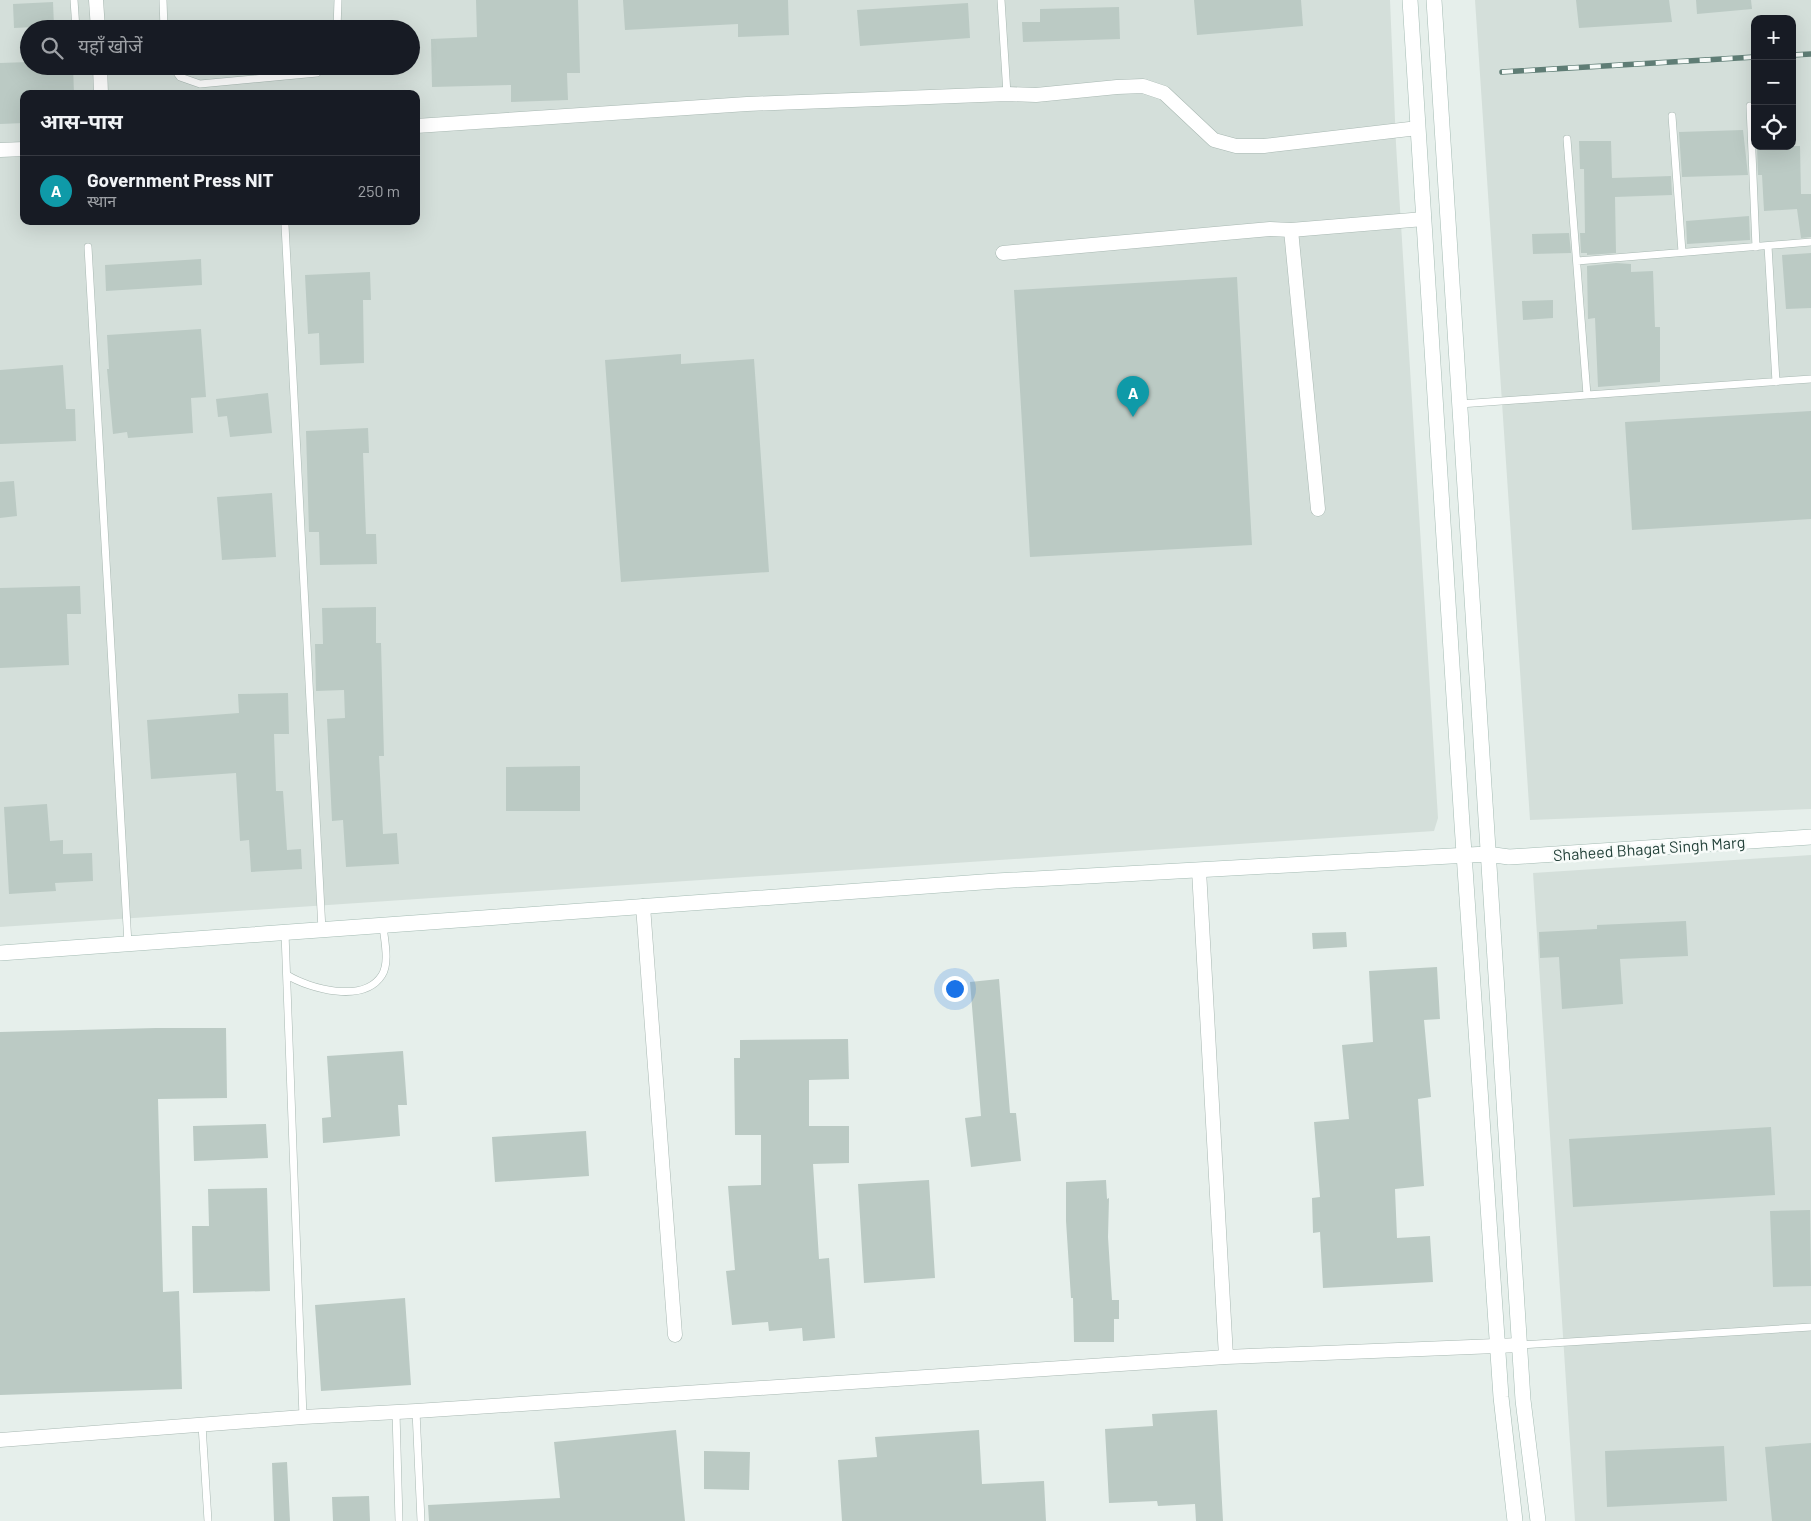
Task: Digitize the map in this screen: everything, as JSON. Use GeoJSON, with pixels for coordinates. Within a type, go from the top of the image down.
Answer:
{"type":"FeatureCollection","features":[{"type":"Feature","properties":{"kind":"street"},"geometry":{"type":"LineString","coordinates":[[96,0],[97,20]]}},
{"type":"Feature","properties":{"kind":"street"},"geometry":{"type":"LineString","coordinates":[[1410,0],[1497,1347],[1514,1521]]}},
{"type":"Feature","properties":{"kind":"street"},"geometry":{"type":"LineString","coordinates":[[1434,0],[1523,1400],[1538,1521]]}},
{"type":"Feature","properties":{"kind":"street"},"geometry":{"type":"LineString","coordinates":[[100,75],[101,90]]}},
{"type":"Feature","properties":{"kind":"street"},"geometry":{"type":"LineString","coordinates":[[420,126],[747,104],[1007,94],[1036,95],[1143,86],[1164,92],[1214,140],[1236,146],[1264,146],[1418,128]]}},
{"type":"Feature","properties":{"kind":"street"},"geometry":{"type":"LineString","coordinates":[[0,150],[20,149]]}},
{"type":"Feature","properties":{"kind":"street"},"geometry":{"type":"LineString","coordinates":[[1003,253],[1270,229],[1291,230],[1424,219]]}},
{"type":"Feature","properties":{"kind":"street"},"geometry":{"type":"LineString","coordinates":[[1291,230],[1318,509]]}},
{"type":"Feature","properties":{"kind":"street","name":"Shaheed Bhagat Singh Marg"},"geometry":{"type":"LineString","coordinates":[[0,953],[987,881],[1488,854],[1509,857],[1811,837]]}},
{"type":"Feature","properties":{"kind":"street"},"geometry":{"type":"LineString","coordinates":[[1199,870],[1226,1357]]}},
{"type":"Feature","properties":{"kind":"street"},"geometry":{"type":"LineString","coordinates":[[643,906],[675,1335]]}},
{"type":"Feature","properties":{"kind":"street"},"geometry":{"type":"LineString","coordinates":[[0,1440],[303,1417],[1226,1357],[1520,1345]]}},
{"type":"Feature","properties":{"kind":"lane"},"geometry":{"type":"LineString","coordinates":[[74,0],[75,20]]}},
{"type":"Feature","properties":{"kind":"lane"},"geometry":{"type":"LineString","coordinates":[[163,0],[164,20]]}},
{"type":"Feature","properties":{"kind":"lane"},"geometry":{"type":"LineString","coordinates":[[337,20],[338,0]]}},
{"type":"Feature","properties":{"kind":"lane"},"geometry":{"type":"LineString","coordinates":[[1001,0],[1007,94]]}},
{"type":"Feature","properties":{"kind":"lane"},"geometry":{"type":"LineString","coordinates":[[179,75],[200,84],[296,75]]}},
{"type":"Feature","properties":{"kind":"lane"},"geometry":{"type":"LineString","coordinates":[[1750,106],[1756,247]]}},
{"type":"Feature","properties":{"kind":"lane"},"geometry":{"type":"LineString","coordinates":[[1672,116],[1682,252]]}},
{"type":"Feature","properties":{"kind":"lane"},"geometry":{"type":"LineString","coordinates":[[1567,138],[1587,395]]}},
{"type":"Feature","properties":{"kind":"lane"},"geometry":{"type":"LineString","coordinates":[[285,225],[322,930]]}},
{"type":"Feature","properties":{"kind":"lane"},"geometry":{"type":"LineString","coordinates":[[1577,261],[1811,242]]}},
{"type":"Feature","properties":{"kind":"lane"},"geometry":{"type":"LineString","coordinates":[[1768,246],[1776,382]]}},
{"type":"Feature","properties":{"kind":"lane"},"geometry":{"type":"LineString","coordinates":[[88,247],[128,944]]}},
{"type":"Feature","properties":{"kind":"lane"},"geometry":{"type":"LineString","coordinates":[[1459,404],[1811,379]]}},
{"type":"Feature","properties":{"kind":"lane"},"geometry":{"type":"LineString","coordinates":[[287,975],[318,989],[341,992],[365,988],[375,983],[383,974],[385,965],[383,925]]}},
{"type":"Feature","properties":{"kind":"lane"},"geometry":{"type":"LineString","coordinates":[[285,932],[303,1417]]}},
{"type":"Feature","properties":{"kind":"lane"},"geometry":{"type":"LineString","coordinates":[[1520,1345],[1811,1327]]}},
{"type":"Feature","properties":{"kind":"lane"},"geometry":{"type":"LineString","coordinates":[[416,1411],[421,1521]]}},
{"type":"Feature","properties":{"kind":"lane"},"geometry":{"type":"LineString","coordinates":[[396,1412],[399,1521]]}},
{"type":"Feature","properties":{"kind":"lane"},"geometry":{"type":"LineString","coordinates":[[202,1425],[208,1521]]}},
{"type":"Feature","properties":{"kind":"shaded area"},"geometry":{"type":"Polygon","coordinates":[[[0,0],[1390,0],[1396,144],[1438,818],[1434,831],[0,927],[0,0]]]}},
{"type":"Feature","properties":{"kind":"shaded area"},"geometry":{"type":"Polygon","coordinates":[[[1475,0],[1811,0],[1811,809],[1530,820],[1475,0]]]}},
{"type":"Feature","properties":{"kind":"shaded area"},"geometry":{"type":"Polygon","coordinates":[[[1811,855],[1811,1521],[1575,1521],[1533,873],[1811,855]]]}},
{"type":"Feature","properties":{"kind":"building"},"geometry":{"type":"Polygon","coordinates":[[[476,0],[578,0],[580,73],[567,73],[568,100],[511,102],[511,85],[432,87],[431,39],[477,37],[476,0]]]}},
{"type":"Feature","properties":{"kind":"building"},"geometry":{"type":"Polygon","coordinates":[[[623,0],[788,0],[789,35],[738,37],[738,24],[625,30],[623,0]]]}},
{"type":"Feature","properties":{"kind":"building"},"geometry":{"type":"Polygon","coordinates":[[[1194,0],[1301,0],[1303,26],[1197,35],[1194,0]]]}},
{"type":"Feature","properties":{"kind":"building"},"geometry":{"type":"Polygon","coordinates":[[[1576,0],[1669,0],[1672,22],[1579,28],[1576,0]]]}},
{"type":"Feature","properties":{"kind":"building"},"geometry":{"type":"Polygon","coordinates":[[[1696,0],[1751,0],[1752,9],[1697,14],[1696,0]]]}},
{"type":"Feature","properties":{"kind":"building"},"geometry":{"type":"Polygon","coordinates":[[[53,2],[54,20],[20,20],[20,28],[14,28],[13,4],[53,2]]]}},
{"type":"Feature","properties":{"kind":"building"},"geometry":{"type":"Polygon","coordinates":[[[968,3],[970,38],[860,46],[857,10],[968,3]]]}},
{"type":"Feature","properties":{"kind":"building"},"geometry":{"type":"Polygon","coordinates":[[[1119,7],[1120,39],[1023,42],[1022,22],[1040,22],[1040,9],[1119,7]]]}},
{"type":"Feature","properties":{"kind":"building"},"geometry":{"type":"Polygon","coordinates":[[[20,62],[20,75],[73,75],[74,90],[20,90],[20,123],[0,124],[0,63],[20,62]]]}},
{"type":"Feature","properties":{"kind":"building"},"geometry":{"type":"Polygon","coordinates":[[[1743,130],[1748,175],[1682,177],[1679,132],[1743,130]]]}},
{"type":"Feature","properties":{"kind":"building"},"geometry":{"type":"Polygon","coordinates":[[[1579,141],[1611,141],[1612,178],[1671,176],[1672,195],[1615,197],[1616,253],[1587,255],[1587,253],[1581,253],[1580,233],[1585,233],[1584,169],[1580,169],[1579,141]]]}},
{"type":"Feature","properties":{"kind":"building"},"geometry":{"type":"Polygon","coordinates":[[[1796,146],[1800,146],[1801,194],[1811,194],[1811,237],[1801,238],[1797,209],[1764,211],[1762,175],[1758,175],[1757,150],[1796,150],[1796,146]]]}},
{"type":"Feature","properties":{"kind":"building"},"geometry":{"type":"Polygon","coordinates":[[[1749,216],[1750,240],[1687,244],[1686,221],[1749,216]]]}},
{"type":"Feature","properties":{"kind":"building"},"geometry":{"type":"Polygon","coordinates":[[[1569,233],[1571,253],[1533,254],[1532,234],[1569,233]]]}},
{"type":"Feature","properties":{"kind":"building"},"geometry":{"type":"Polygon","coordinates":[[[1811,253],[1811,308],[1786,309],[1782,255],[1811,253]]]}},
{"type":"Feature","properties":{"kind":"building"},"geometry":{"type":"Polygon","coordinates":[[[201,259],[202,285],[106,291],[105,265],[201,259]]]}},
{"type":"Feature","properties":{"kind":"building"},"geometry":{"type":"Polygon","coordinates":[[[1616,263],[1631,264],[1631,272],[1653,271],[1655,327],[1660,327],[1660,382],[1598,387],[1595,318],[1588,319],[1587,266],[1616,263]]]}},
{"type":"Feature","properties":{"kind":"building"},"geometry":{"type":"Polygon","coordinates":[[[370,272],[371,300],[363,300],[364,363],[320,365],[319,333],[308,334],[305,275],[370,272]]]}},
{"type":"Feature","properties":{"kind":"building"},"geometry":{"type":"Polygon","coordinates":[[[1237,277],[1252,545],[1030,557],[1014,290],[1237,277]]]}},
{"type":"Feature","properties":{"kind":"building"},"geometry":{"type":"Polygon","coordinates":[[[1553,300],[1553,318],[1523,320],[1522,301],[1553,300]]]}},
{"type":"Feature","properties":{"kind":"building"},"geometry":{"type":"Polygon","coordinates":[[[201,329],[206,397],[191,398],[193,433],[128,438],[127,432],[113,434],[107,369],[109,369],[107,335],[201,329]]]}},
{"type":"Feature","properties":{"kind":"building"},"geometry":{"type":"Polygon","coordinates":[[[681,354],[681,364],[754,359],[769,572],[621,582],[605,360],[681,354]]]}},
{"type":"Feature","properties":{"kind":"building"},"geometry":{"type":"Polygon","coordinates":[[[63,365],[66,409],[75,409],[76,441],[0,444],[0,370],[63,365]]]}},
{"type":"Feature","properties":{"kind":"building"},"geometry":{"type":"Polygon","coordinates":[[[268,393],[272,433],[230,437],[227,416],[218,417],[216,399],[268,393]]]}},
{"type":"Feature","properties":{"kind":"building"},"geometry":{"type":"Polygon","coordinates":[[[1811,411],[1811,519],[1632,530],[1625,422],[1811,411]]]}},
{"type":"Feature","properties":{"kind":"building"},"geometry":{"type":"Polygon","coordinates":[[[368,428],[369,453],[363,453],[366,534],[376,534],[377,564],[320,565],[319,532],[309,532],[306,431],[368,428]]]}},
{"type":"Feature","properties":{"kind":"building"},"geometry":{"type":"Polygon","coordinates":[[[14,481],[17,516],[0,518],[0,482],[14,481]]]}},
{"type":"Feature","properties":{"kind":"building"},"geometry":{"type":"Polygon","coordinates":[[[272,493],[276,557],[222,560],[217,497],[272,493]]]}},
{"type":"Feature","properties":{"kind":"building"},"geometry":{"type":"Polygon","coordinates":[[[80,586],[81,614],[67,614],[69,665],[0,668],[0,588],[80,586]]]}},
{"type":"Feature","properties":{"kind":"building"},"geometry":{"type":"Polygon","coordinates":[[[376,607],[376,643],[381,643],[384,756],[379,756],[383,834],[397,833],[399,864],[346,867],[343,820],[332,821],[327,719],[345,718],[344,690],[316,691],[315,644],[323,644],[322,608],[376,607]]]}},
{"type":"Feature","properties":{"kind":"building"},"geometry":{"type":"Polygon","coordinates":[[[288,693],[289,734],[274,734],[276,791],[283,791],[287,850],[301,849],[302,869],[251,872],[249,840],[240,841],[236,773],[151,779],[147,720],[239,713],[238,694],[288,693]]]}},
{"type":"Feature","properties":{"kind":"building"},"geometry":{"type":"Polygon","coordinates":[[[580,766],[580,811],[506,811],[506,767],[580,766]]]}},
{"type":"Feature","properties":{"kind":"building"},"geometry":{"type":"Polygon","coordinates":[[[47,804],[50,841],[63,840],[63,854],[92,853],[93,881],[55,883],[56,891],[9,894],[4,807],[47,804]]]}},
{"type":"Feature","properties":{"kind":"building"},"geometry":{"type":"Polygon","coordinates":[[[1686,921],[1688,956],[1620,959],[1623,1004],[1562,1009],[1559,957],[1540,958],[1539,932],[1597,929],[1597,925],[1686,921]]]}},
{"type":"Feature","properties":{"kind":"building"},"geometry":{"type":"Polygon","coordinates":[[[1346,932],[1347,947],[1313,949],[1312,933],[1346,932]]]}},
{"type":"Feature","properties":{"kind":"building"},"geometry":{"type":"Polygon","coordinates":[[[1437,967],[1440,1019],[1424,1020],[1431,1097],[1418,1099],[1424,1186],[1395,1189],[1397,1238],[1430,1236],[1433,1282],[1323,1288],[1320,1232],[1313,1233],[1312,1198],[1320,1197],[1314,1122],[1349,1119],[1342,1045],[1373,1042],[1369,971],[1437,967]]]}},
{"type":"Feature","properties":{"kind":"building"},"geometry":{"type":"Polygon","coordinates":[[[999,979],[1010,1113],[1016,1113],[1021,1161],[971,1167],[965,1118],[981,1116],[970,982],[999,979]]]}},
{"type":"Feature","properties":{"kind":"building"},"geometry":{"type":"Polygon","coordinates":[[[226,1028],[227,1098],[158,1099],[163,1292],[179,1291],[182,1389],[0,1395],[0,1032],[226,1028]]]}},
{"type":"Feature","properties":{"kind":"building"},"geometry":{"type":"Polygon","coordinates":[[[848,1039],[849,1079],[809,1080],[809,1126],[849,1126],[849,1163],[813,1164],[819,1259],[829,1258],[835,1338],[803,1341],[802,1328],[769,1331],[768,1322],[732,1325],[726,1271],[735,1270],[728,1186],[761,1185],[761,1135],[735,1135],[734,1058],[740,1058],[740,1040],[848,1039]]]}},
{"type":"Feature","properties":{"kind":"building"},"geometry":{"type":"Polygon","coordinates":[[[403,1051],[407,1105],[398,1105],[400,1136],[323,1143],[322,1118],[331,1117],[327,1056],[403,1051]]]}},
{"type":"Feature","properties":{"kind":"building"},"geometry":{"type":"Polygon","coordinates":[[[266,1124],[268,1158],[194,1161],[193,1126],[266,1124]]]}},
{"type":"Feature","properties":{"kind":"building"},"geometry":{"type":"Polygon","coordinates":[[[1771,1127],[1775,1195],[1573,1207],[1569,1139],[1771,1127]]]}},
{"type":"Feature","properties":{"kind":"building"},"geometry":{"type":"Polygon","coordinates":[[[586,1131],[589,1176],[495,1182],[492,1137],[586,1131]]]}},
{"type":"Feature","properties":{"kind":"building"},"geometry":{"type":"Polygon","coordinates":[[[929,1180],[935,1278],[864,1283],[858,1184],[929,1180]]]}},
{"type":"Feature","properties":{"kind":"building"},"geometry":{"type":"Polygon","coordinates":[[[1106,1180],[1107,1199],[1109,1198],[1108,1237],[1112,1300],[1119,1300],[1119,1319],[1114,1319],[1114,1342],[1074,1342],[1073,1298],[1071,1298],[1066,1221],[1066,1182],[1106,1180]]]}},
{"type":"Feature","properties":{"kind":"building"},"geometry":{"type":"Polygon","coordinates":[[[267,1188],[270,1291],[193,1293],[192,1226],[209,1226],[208,1189],[267,1188]]]}},
{"type":"Feature","properties":{"kind":"building"},"geometry":{"type":"Polygon","coordinates":[[[1810,1210],[1811,1286],[1773,1287],[1770,1211],[1810,1210]]]}},
{"type":"Feature","properties":{"kind":"building"},"geometry":{"type":"Polygon","coordinates":[[[405,1298],[411,1385],[321,1391],[315,1305],[405,1298]]]}},
{"type":"Feature","properties":{"kind":"building"},"geometry":{"type":"Polygon","coordinates":[[[1217,1410],[1223,1521],[1196,1521],[1195,1504],[1158,1506],[1157,1501],[1109,1503],[1105,1429],[1153,1426],[1152,1414],[1217,1410]]]}},
{"type":"Feature","properties":{"kind":"building"},"geometry":{"type":"Polygon","coordinates":[[[676,1430],[685,1521],[429,1521],[428,1505],[560,1498],[554,1442],[676,1430]]]}},
{"type":"Feature","properties":{"kind":"building"},"geometry":{"type":"Polygon","coordinates":[[[979,1430],[982,1484],[1044,1481],[1046,1521],[842,1521],[838,1460],[877,1457],[875,1437],[979,1430]]]}},
{"type":"Feature","properties":{"kind":"building"},"geometry":{"type":"Polygon","coordinates":[[[1811,1443],[1811,1521],[1772,1521],[1765,1447],[1811,1443]]]}},
{"type":"Feature","properties":{"kind":"building"},"geometry":{"type":"Polygon","coordinates":[[[1724,1446],[1727,1501],[1607,1507],[1605,1451],[1724,1446]]]}},
{"type":"Feature","properties":{"kind":"building"},"geometry":{"type":"Polygon","coordinates":[[[704,1451],[750,1452],[749,1490],[704,1489],[704,1451]]]}},
{"type":"Feature","properties":{"kind":"building"},"geometry":{"type":"Polygon","coordinates":[[[287,1462],[290,1521],[274,1521],[272,1463],[287,1462]]]}},
{"type":"Feature","properties":{"kind":"building"},"geometry":{"type":"Polygon","coordinates":[[[369,1496],[370,1521],[333,1521],[332,1497],[369,1496]]]}},
{"type":"Feature","properties":{"kind":"railway"},"geometry":{"type":"LineString","coordinates":[[1796,55],[1811,54]]}},
{"type":"Feature","properties":{"kind":"railway"},"geometry":{"type":"LineString","coordinates":[[1502,72],[1751,57]]}},
{"type":"Feature","properties":{"kind":"place","name":"Government Press NIT"},"geometry":{"type":"Point","coordinates":[1133,417]}}]}
